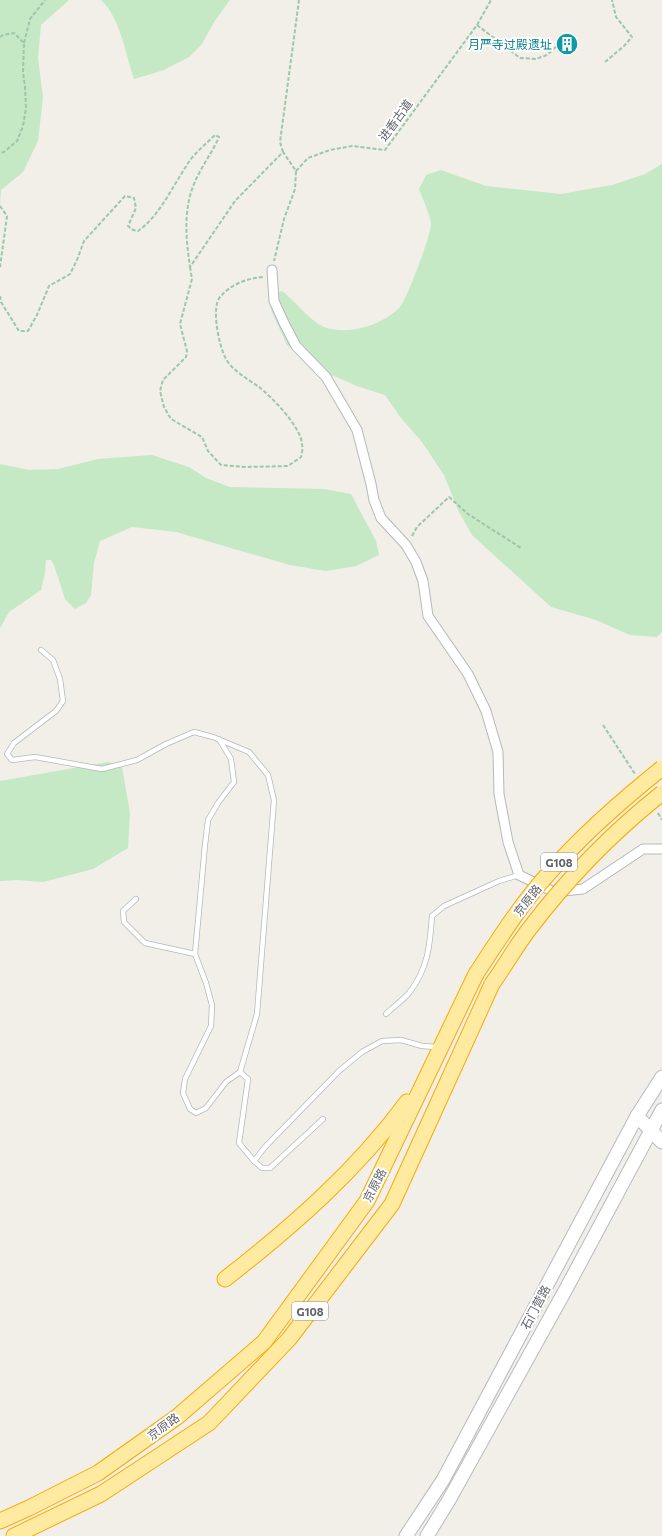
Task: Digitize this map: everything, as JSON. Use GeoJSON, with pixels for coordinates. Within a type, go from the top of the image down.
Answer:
{"type":"FeatureCollection","features":[{"type":"Feature","properties":{"kind":"highway","name":"京原路"},"geometry":{"type":"LineString","coordinates":[[0,1521],[98,1473],[177,1417],[264,1342],[367,1201],[476,974],[513,918],[548,873],[584,836],[628,795],[662,768]]}},
{"type":"Feature","properties":{"kind":"highway","name":"京原路"},"geometry":{"type":"LineString","coordinates":[[14,1536],[101,1494],[209,1423],[289,1339],[392,1204],[492,984],[529,929],[563,886],[603,845],[662,793]]}},
{"type":"Feature","properties":{"kind":"highway"},"geometry":{"type":"LineString","coordinates":[[225,1279],[300,1217],[345,1174],[392,1122],[428,1073]]}},
{"type":"Feature","properties":{"kind":"main road","name":"石门营路"},"geometry":{"type":"LineString","coordinates":[[406,1536],[443,1480],[636,1116],[662,1077]]}},
{"type":"Feature","properties":{"kind":"main road"},"geometry":{"type":"LineString","coordinates":[[647,1101],[661,1114]]}},
{"type":"Feature","properties":{"kind":"main road","name":"石门营路"},"geometry":{"type":"LineString","coordinates":[[427,1536],[449,1500],[563,1296],[650,1130],[661,1114]]}},
{"type":"Feature","properties":{"kind":"main road"},"geometry":{"type":"LineString","coordinates":[[636,1116],[662,1142]]}},
{"type":"Feature","properties":{"kind":"street"},"geometry":{"type":"LineString","coordinates":[[272,273],[274,301],[284,323],[296,346],[326,377],[357,430],[374,500],[381,518],[406,545],[416,562],[423,580],[428,616],[468,674],[486,711],[498,752],[499,794],[508,842],[519,875],[554,892],[583,889],[643,849],[662,849]]}},
{"type":"Feature","properties":{"kind":"lane"},"geometry":{"type":"LineString","coordinates":[[42,650],[53,660],[60,679],[62,701],[56,712],[14,743],[7,754],[12,760],[35,757],[102,769],[137,760],[166,744],[194,732],[219,739],[249,752],[268,775],[274,800],[257,1014],[240,1072],[226,1082],[206,1108],[196,1113],[190,1109],[183,1093],[185,1079],[211,1026],[212,1005],[206,983],[195,954],[208,820],[234,782],[231,759],[219,739]]}},
{"type":"Feature","properties":{"kind":"lane"},"geometry":{"type":"LineString","coordinates":[[386,1014],[409,993],[424,969],[430,944],[432,916],[444,906],[498,881],[519,875]]}},
{"type":"Feature","properties":{"kind":"lane"},"geometry":{"type":"LineString","coordinates":[[136,899],[123,911],[124,922],[145,943],[195,954]]}},
{"type":"Feature","properties":{"kind":"lane"},"geometry":{"type":"LineString","coordinates":[[254,1161],[265,1147],[339,1071],[362,1052],[382,1041],[401,1040],[422,1046],[441,1048]]}},
{"type":"Feature","properties":{"kind":"lane"},"geometry":{"type":"LineString","coordinates":[[240,1072],[248,1079],[241,1124],[240,1142],[254,1161],[262,1168],[270,1168],[323,1119]]}},
{"type":"Feature","properties":{"kind":"path"},"geometry":{"type":"LineString","coordinates":[[0,153],[4,152],[17,141],[23,126],[26,108],[23,72],[24,43],[30,19],[45,0]]}},
{"type":"Feature","properties":{"kind":"path"},"geometry":{"type":"LineString","coordinates":[[0,296],[1,302],[19,331],[28,331],[37,315],[48,286],[70,274],[84,241],[109,212],[125,196],[134,198],[136,208],[128,226],[133,230],[138,231],[145,226],[172,190],[192,159],[215,135],[219,137],[194,184],[186,214],[186,240],[192,279],[180,324],[187,351],[186,357],[163,380],[160,391],[164,407],[171,419],[202,437],[208,451],[220,465],[246,467],[288,466],[301,457],[302,444],[298,432],[280,406],[260,388],[235,369],[225,357],[218,337],[216,311],[219,298],[234,286],[248,278],[272,273],[284,219],[295,189],[296,171],[283,152],[280,142],[299,0]]}},
{"type":"Feature","properties":{"kind":"path"},"geometry":{"type":"LineString","coordinates":[[491,0],[477,24],[520,58],[536,59],[547,55],[559,44]]}},
{"type":"Feature","properties":{"kind":"path"},"geometry":{"type":"LineString","coordinates":[[605,62],[632,37],[616,17],[612,0]]}},
{"type":"Feature","properties":{"kind":"path","name":"进香古道"},"geometry":{"type":"LineString","coordinates":[[296,171],[308,158],[330,150],[352,146],[385,150],[477,24]]}},
{"type":"Feature","properties":{"kind":"path"},"geometry":{"type":"LineString","coordinates":[[0,37],[14,33],[24,43]]}},
{"type":"Feature","properties":{"kind":"path"},"geometry":{"type":"LineString","coordinates":[[190,267],[235,201],[283,152]]}},
{"type":"Feature","properties":{"kind":"path"},"geometry":{"type":"LineString","coordinates":[[0,206],[7,216],[0,267]]}},
{"type":"Feature","properties":{"kind":"path"},"geometry":{"type":"LineString","coordinates":[[406,545],[417,527],[449,497],[468,514],[521,548]]}},
{"type":"Feature","properties":{"kind":"path"},"geometry":{"type":"LineString","coordinates":[[603,725],[636,776]]}},
{"type":"Feature","properties":{"kind":"path"},"geometry":{"type":"LineString","coordinates":[[655,808],[662,820]]}},
{"type":"Feature","properties":{"kind":"green space"},"geometry":{"type":"Polygon","coordinates":[[[0,0],[69,0],[41,25],[38,58],[43,98],[38,141],[23,172],[1,190],[0,205],[0,0]]]}},
{"type":"Feature","properties":{"kind":"green space"},"geometry":{"type":"Polygon","coordinates":[[[101,0],[230,0],[214,22],[202,44],[189,57],[164,70],[134,79],[118,26],[108,7],[101,0]]]}},
{"type":"Feature","properties":{"kind":"green space"},"geometry":{"type":"Polygon","coordinates":[[[662,164],[662,632],[657,637],[630,635],[596,620],[551,607],[472,535],[458,510],[444,475],[422,442],[401,418],[385,395],[357,386],[327,373],[306,361],[287,345],[271,310],[270,297],[282,291],[314,321],[324,327],[333,329],[344,330],[365,327],[375,324],[393,313],[400,307],[408,292],[430,230],[430,217],[419,189],[426,175],[441,170],[486,186],[561,194],[612,185],[645,174],[662,164]]]}},
{"type":"Feature","properties":{"kind":"green space"},"geometry":{"type":"Polygon","coordinates":[[[152,455],[189,467],[206,478],[230,487],[324,489],[351,494],[376,541],[379,555],[356,566],[326,571],[290,565],[176,532],[132,527],[100,541],[94,563],[91,595],[86,603],[75,609],[65,599],[54,565],[51,560],[46,560],[41,590],[9,612],[0,628],[0,464],[29,470],[58,469],[98,459],[152,455]]]}},
{"type":"Feature","properties":{"kind":"green space"},"geometry":{"type":"Polygon","coordinates":[[[108,762],[122,767],[130,813],[128,848],[93,869],[43,882],[18,880],[0,881],[0,781],[108,762]]]}},
{"type":"Feature","properties":{"kind":"place","name":"月严寺过殿遗址"},"geometry":{"type":"Point","coordinates":[567,44]}}]}
